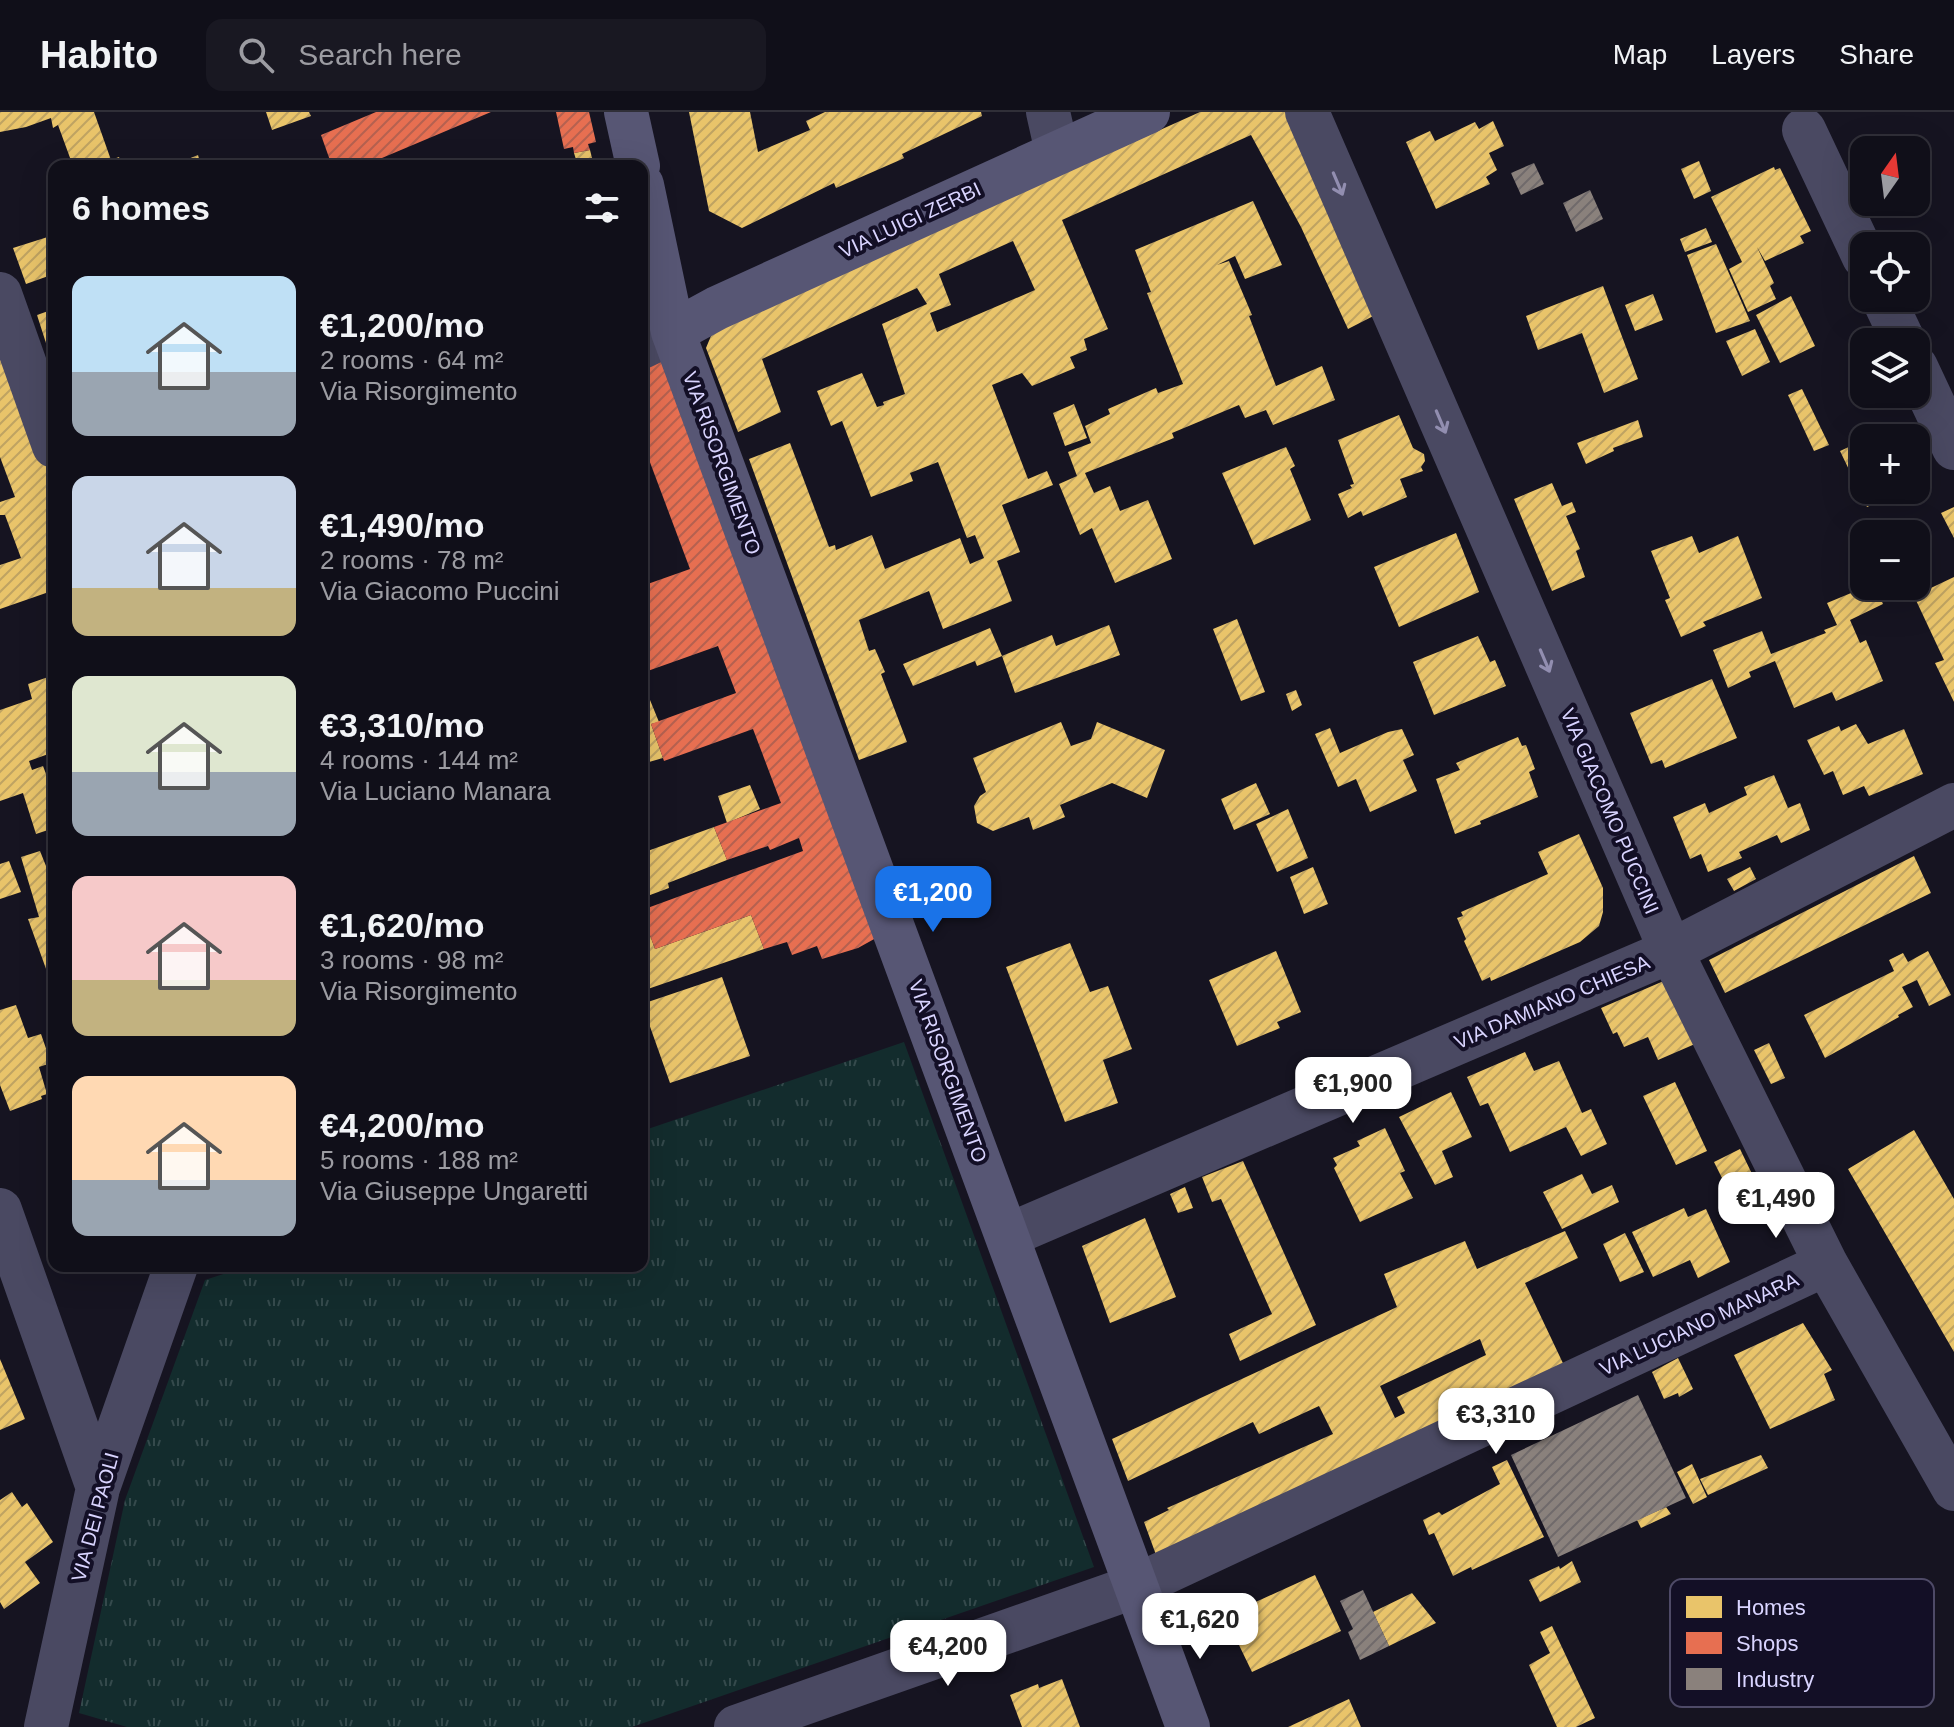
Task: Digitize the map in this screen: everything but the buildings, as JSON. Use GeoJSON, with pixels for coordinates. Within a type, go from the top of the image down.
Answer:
{"type":"FeatureCollection","features":[{"type":"Feature","properties":{"kind":"street"},"geometry":{"type":"LineString","coordinates":[[626,112],[637,160]]}},
{"type":"Feature","properties":{"kind":"street","name":"VIA LUIGI ZERBI"},"geometry":{"type":"LineString","coordinates":[[658,339],[1052,132],[1148,112]]}},
{"type":"Feature","properties":{"kind":"street","name":"VIA GIACOMO PUCCINI"},"geometry":{"type":"LineString","coordinates":[[1307,112],[1671,951],[1826,1264],[1954,1489]]}},
{"type":"Feature","properties":{"kind":"street"},"geometry":{"type":"LineString","coordinates":[[1804,130],[1852,232]]}},
{"type":"Feature","properties":{"kind":"street","name":"VIA RISORGIMENTO"},"geometry":{"type":"LineString","coordinates":[[648,243],[658,339],[1009,1235],[1188,1727]]}},
{"type":"Feature","properties":{"kind":"street"},"geometry":{"type":"LineString","coordinates":[[0,294],[48,429]]}},
{"type":"Feature","properties":{"kind":"street"},"geometry":{"type":"LineString","coordinates":[[1930,397],[1954,448]]}},
{"type":"Feature","properties":{"kind":"street","name":"VIA DAMIANO CHIESA"},"geometry":{"type":"LineString","coordinates":[[1009,1235],[1671,951],[1954,805]]}},
{"type":"Feature","properties":{"kind":"street"},"geometry":{"type":"LineString","coordinates":[[0,1210],[98,1488]]}},
{"type":"Feature","properties":{"kind":"street","name":"VIA LUCIANO MANARA"},"geometry":{"type":"LineString","coordinates":[[736,1727],[1136,1586],[1826,1264]]}},
{"type":"Feature","properties":{"kind":"street","name":"VIA DEI PAOLI"},"geometry":{"type":"LineString","coordinates":[[46,1727],[98,1488],[174,1272]]}},
{"type":"Feature","properties":{"kind":"green space"},"geometry":{"type":"Polygon","coordinates":[[[904,1042],[1094,1567],[632,1727],[127,1727],[79,1713],[125,1500],[205,1280],[230,1272],[648,1272],[648,1129],[904,1042]]]}}]}
